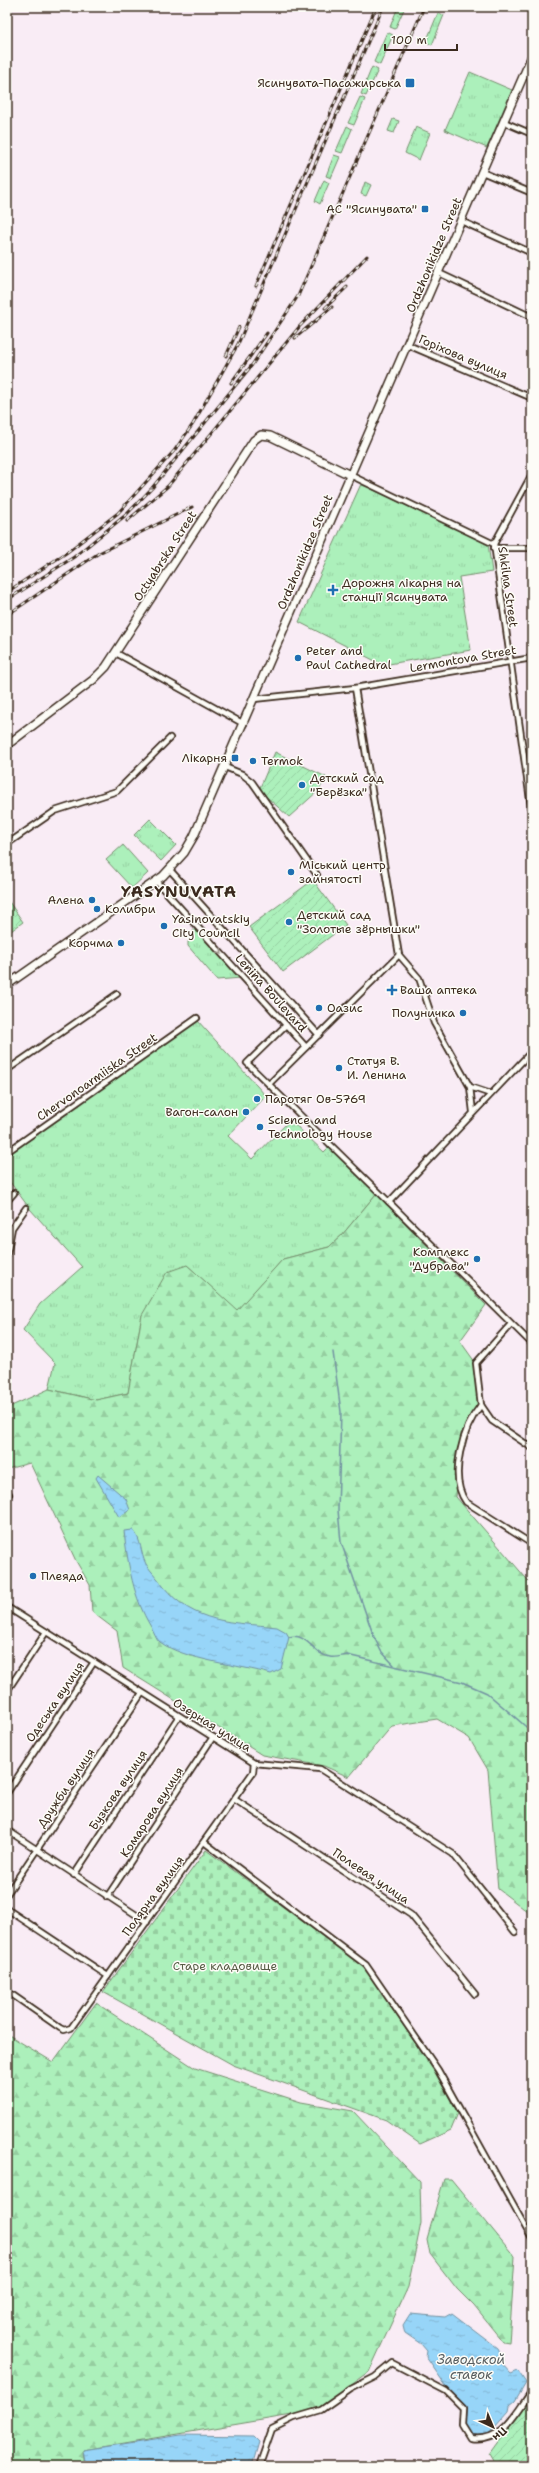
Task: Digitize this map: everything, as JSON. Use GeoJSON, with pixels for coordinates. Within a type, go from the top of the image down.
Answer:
{"type":"FeatureCollection","features":[{"type":"Feature","properties":{"kind":"main road","name":"Ordzhonikidze Street"},"geometry":{"type":"LineString","coordinates":[[7,985],[170,870],[194,836],[244,724],[350,475],[408,345],[482,172],[504,122],[529,72],[532,56]]}},
{"type":"Feature","properties":{"kind":"main road","name":"Octyabrska Street"},"geometry":{"type":"LineString","coordinates":[[7,745],[93,680],[116,653],[254,440],[262,435],[270,436],[350,475]]}},
{"type":"Feature","properties":{"kind":"street"},"geometry":{"type":"LineString","coordinates":[[504,122],[532,134]]}},
{"type":"Feature","properties":{"kind":"street"},"geometry":{"type":"LineString","coordinates":[[482,172],[532,193]]}},
{"type":"Feature","properties":{"kind":"street"},"geometry":{"type":"LineString","coordinates":[[461,221],[532,253]]}},
{"type":"Feature","properties":{"kind":"street"},"geometry":{"type":"LineString","coordinates":[[438,273],[532,317]]}},
{"type":"Feature","properties":{"kind":"street","name":"Горіхова вулиця"},"geometry":{"type":"LineString","coordinates":[[408,345],[532,398]]}},
{"type":"Feature","properties":{"kind":"street"},"geometry":{"type":"LineString","coordinates":[[532,474],[494,546],[532,548]]}},
{"type":"Feature","properties":{"kind":"street","name":"Shkilna Street"},"geometry":{"type":"LineString","coordinates":[[350,475],[494,546],[509,662],[532,814]]}},
{"type":"Feature","properties":{"kind":"street"},"geometry":{"type":"LineString","coordinates":[[116,653],[244,724]]}},
{"type":"Feature","properties":{"kind":"street","name":"Lermontova Street"},"geometry":{"type":"LineString","coordinates":[[254,699],[355,688],[532,658]]}},
{"type":"Feature","properties":{"kind":"street"},"geometry":{"type":"LineString","coordinates":[[355,688],[399,956],[419,978],[434,1023],[470,1087],[473,1112]]}},
{"type":"Feature","properties":{"kind":"street"},"geometry":{"type":"LineString","coordinates":[[7,844],[55,811],[117,791],[170,738]]}},
{"type":"Feature","properties":{"kind":"street"},"geometry":{"type":"LineString","coordinates":[[225,767],[242,774],[252,782],[317,875]]}},
{"type":"Feature","properties":{"kind":"street","name":"Lenina Boulevard"},"geometry":{"type":"LineString","coordinates":[[170,870],[319,1034]]}},
{"type":"Feature","properties":{"kind":"street","name":"Lenina Boulevard"},"geometry":{"type":"LineString","coordinates":[[156,881],[306,1047]]}},
{"type":"Feature","properties":{"kind":"street"},"geometry":{"type":"LineString","coordinates":[[269,1084],[399,956]]}},
{"type":"Feature","properties":{"kind":"street"},"geometry":{"type":"LineString","coordinates":[[7,1070],[117,994]]}},
{"type":"Feature","properties":{"kind":"street","name":"Chervonoarmiiska Street"},"geometry":{"type":"LineString","coordinates":[[7,1152],[197,1018]]}},
{"type":"Feature","properties":{"kind":"street"},"geometry":{"type":"LineString","coordinates":[[286,1025],[247,1063],[532,1344]]}},
{"type":"Feature","properties":{"kind":"street"},"geometry":{"type":"LineString","coordinates":[[389,1202],[532,1051]]}},
{"type":"Feature","properties":{"kind":"street"},"geometry":{"type":"LineString","coordinates":[[470,1087],[491,1094]]}},
{"type":"Feature","properties":{"kind":"street"},"geometry":{"type":"LineString","coordinates":[[7,1201],[14,1193]]}},
{"type":"Feature","properties":{"kind":"street"},"geometry":{"type":"LineString","coordinates":[[7,1255],[12,1228],[26,1208]]}},
{"type":"Feature","properties":{"kind":"street"},"geometry":{"type":"LineString","coordinates":[[511,1324],[476,1363],[481,1405],[492,1421],[532,1448]]}},
{"type":"Feature","properties":{"kind":"street"},"geometry":{"type":"LineString","coordinates":[[481,1405],[467,1425],[461,1448],[458,1474],[461,1496],[466,1502],[532,1544]]}},
{"type":"Feature","properties":{"kind":"street","name":"Озерная улица"},"geometry":{"type":"LineString","coordinates":[[7,1607],[254,1763],[320,1769],[358,1793],[453,1854],[515,1932]]}},
{"type":"Feature","properties":{"kind":"street"},"geometry":{"type":"LineString","coordinates":[[7,1691],[46,1632]]}},
{"type":"Feature","properties":{"kind":"street","name":"Одеська вулиця"},"geometry":{"type":"LineString","coordinates":[[7,1792],[94,1662]]}},
{"type":"Feature","properties":{"kind":"street","name":"Дружби вулиця"},"geometry":{"type":"LineString","coordinates":[[7,1894],[142,1693]]}},
{"type":"Feature","properties":{"kind":"street","name":"Бузкова вулиця"},"geometry":{"type":"LineString","coordinates":[[74,1875],[179,1716]]}},
{"type":"Feature","properties":{"kind":"street","name":"Комарова вулиця"},"geometry":{"type":"LineString","coordinates":[[107,1897],[213,1738]]}},
{"type":"Feature","properties":{"kind":"street","name":"Полярна вулиця"},"geometry":{"type":"LineString","coordinates":[[7,1991],[60,2028],[64,2030],[71,2028],[204,1842],[252,1772],[254,1763]]}},
{"type":"Feature","properties":{"kind":"street","name":"Полевая улица"},"geometry":{"type":"LineString","coordinates":[[234,1798],[411,1915],[475,1994]]}},
{"type":"Feature","properties":{"kind":"street"},"geometry":{"type":"LineString","coordinates":[[7,1830],[147,1922]]}},
{"type":"Feature","properties":{"kind":"street"},"geometry":{"type":"LineString","coordinates":[[204,1842],[366,1965],[438,2070],[532,2239]]}},
{"type":"Feature","properties":{"kind":"street"},"geometry":{"type":"LineString","coordinates":[[7,1909],[108,1976]]}},
{"type":"Feature","properties":{"kind":"street"},"geometry":{"type":"LineString","coordinates":[[259,2466],[272,2429],[294,2418],[321,2410],[351,2389],[375,2377],[392,2363],[446,2391],[464,2408],[462,2425],[470,2438],[484,2440],[500,2433],[532,2391]]}},
{"type":"Feature","properties":{"kind":"green space"},"geometry":{"type":"Polygon","coordinates":[[[398,7],[405,7],[395,29],[390,27],[398,7]]]}},
{"type":"Feature","properties":{"kind":"green space"},"geometry":{"type":"Polygon","coordinates":[[[438,13],[444,15],[432,45],[426,42],[438,13]]]}},
{"type":"Feature","properties":{"kind":"green space"},"geometry":{"type":"Polygon","coordinates":[[[387,32],[393,35],[380,65],[374,62],[387,32]]]}},
{"type":"Feature","properties":{"kind":"green space"},"geometry":{"type":"Polygon","coordinates":[[[372,67],[378,70],[366,96],[361,94],[372,67]]]}},
{"type":"Feature","properties":{"kind":"green space"},"geometry":{"type":"Polygon","coordinates":[[[470,72],[512,90],[487,148],[445,130],[470,72]]]}},
{"type":"Feature","properties":{"kind":"green space"},"geometry":{"type":"Polygon","coordinates":[[[360,97],[365,99],[354,125],[348,123],[360,97]]]}},
{"type":"Feature","properties":{"kind":"green space"},"geometry":{"type":"Polygon","coordinates":[[[393,119],[399,121],[394,133],[388,131],[393,119]]]}},
{"type":"Feature","properties":{"kind":"green space"},"geometry":{"type":"Polygon","coordinates":[[[347,126],[352,129],[342,153],[336,151],[347,126]]]}},
{"type":"Feature","properties":{"kind":"green space"},"geometry":{"type":"Polygon","coordinates":[[[416,127],[430,133],[419,160],[405,153],[416,127]]]}},
{"type":"Feature","properties":{"kind":"green space"},"geometry":{"type":"Polygon","coordinates":[[[334,155],[340,157],[331,178],[326,176],[334,155]]]}},
{"type":"Feature","properties":{"kind":"green space"},"geometry":{"type":"Polygon","coordinates":[[[324,180],[329,183],[320,204],[315,201],[324,180]]]}},
{"type":"Feature","properties":{"kind":"green space"},"geometry":{"type":"Polygon","coordinates":[[[365,182],[371,185],[366,196],[361,194],[365,182]]]}},
{"type":"Feature","properties":{"kind":"green space"},"geometry":{"type":"Polygon","coordinates":[[[361,484],[488,544],[492,572],[459,577],[471,650],[383,665],[299,622],[361,484]]]}},
{"type":"Feature","properties":{"kind":"green space"},"geometry":{"type":"Polygon","coordinates":[[[275,752],[326,777],[319,790],[289,817],[259,790],[275,752]]]}},
{"type":"Feature","properties":{"kind":"green space"},"geometry":{"type":"Polygon","coordinates":[[[150,819],[176,845],[161,861],[134,835],[150,819]]]}},
{"type":"Feature","properties":{"kind":"green space"},"geometry":{"type":"Polygon","coordinates":[[[123,845],[148,873],[132,888],[106,860],[123,845]]]}},
{"type":"Feature","properties":{"kind":"green space"},"geometry":{"type":"Polygon","coordinates":[[[313,880],[346,925],[283,972],[249,927],[313,880]]]}},
{"type":"Feature","properties":{"kind":"green space"},"geometry":{"type":"Polygon","coordinates":[[[7,899],[23,922],[7,934],[7,899]]]}},
{"type":"Feature","properties":{"kind":"green space"},"geometry":{"type":"Polygon","coordinates":[[[195,928],[241,978],[217,980],[188,946],[188,942],[195,928]]]}},
{"type":"Feature","properties":{"kind":"green space"},"geometry":{"type":"Polygon","coordinates":[[[197,1020],[266,1096],[228,1136],[252,1159],[290,1120],[324,1152],[329,1147],[376,1194],[342,1235],[329,1247],[283,1259],[237,1311],[187,1265],[142,1315],[128,1393],[96,1400],[49,1389],[55,1363],[23,1330],[40,1304],[82,1267],[30,1209],[7,1178],[7,1155],[197,1020]]]}},
{"type":"Feature","properties":{"kind":"green space"},"geometry":{"type":"Polygon","coordinates":[[[376,1194],[486,1305],[460,1341],[475,1362],[478,1403],[461,1433],[456,1497],[532,1585],[532,1915],[498,1889],[488,1770],[469,1738],[437,1719],[392,1726],[349,1777],[324,1766],[262,1755],[123,1668],[117,1631],[92,1612],[90,1585],[76,1561],[30,1463],[7,1469],[7,1408],[49,1389],[96,1400],[128,1393],[142,1315],[167,1272],[187,1265],[237,1310],[283,1259],[329,1247],[342,1235],[376,1194]]]}},
{"type":"Feature","properties":{"kind":"green space","name":"Старе кладовище"},"geometry":{"type":"Polygon","coordinates":[[[206,1850],[364,1967],[434,2071],[458,2113],[451,2130],[420,2144],[386,2120],[233,2065],[103,1992],[206,1850]]]}},
{"type":"Feature","properties":{"kind":"green space"},"geometry":{"type":"Polygon","coordinates":[[[96,2003],[195,2068],[301,2102],[353,2111],[420,2182],[421,2223],[408,2287],[369,2372],[316,2411],[83,2450],[85,2466],[7,2466],[7,2034],[53,2062],[96,2003]]]}},
{"type":"Feature","properties":{"kind":"green space"},"geometry":{"type":"Polygon","coordinates":[[[444,2179],[451,2179],[515,2257],[509,2343],[503,2342],[474,2306],[457,2289],[430,2254],[427,2239],[444,2179]]]}},
{"type":"Feature","properties":{"kind":"green space"},"geometry":{"type":"Polygon","coordinates":[[[532,2395],[532,2466],[496,2466],[489,2454],[532,2395]]]}},
{"type":"Feature","properties":{"kind":"water"},"geometry":{"type":"Polygon","coordinates":[[[98,1475],[126,1499],[130,1510],[119,1517],[96,1478],[98,1475]]]}},
{"type":"Feature","properties":{"kind":"water"},"geometry":{"type":"Polygon","coordinates":[[[133,1530],[138,1538],[144,1560],[148,1567],[163,1586],[188,1608],[215,1619],[277,1627],[286,1632],[289,1637],[281,1669],[271,1674],[197,1658],[170,1648],[160,1642],[145,1616],[132,1580],[124,1531],[133,1530]]]}},
{"type":"Feature","properties":{"kind":"water","name":"Заводской ставок"},"geometry":{"type":"Polygon","coordinates":[[[452,2313],[498,2348],[504,2360],[502,2364],[511,2374],[518,2371],[526,2383],[515,2402],[510,2406],[509,2411],[487,2436],[471,2435],[465,2427],[466,2407],[458,2398],[453,2396],[426,2357],[427,2351],[421,2344],[405,2333],[403,2325],[410,2314],[445,2317],[452,2313]]]}},
{"type":"Feature","properties":{"kind":"water"},"geometry":{"type":"Polygon","coordinates":[[[181,2435],[253,2436],[259,2442],[252,2466],[86,2466],[83,2450],[181,2435]]]}},
{"type":"Feature","properties":{"kind":"waterway"},"geometry":{"type":"LineString","coordinates":[[333,1352],[341,1412],[338,1510],[341,1542],[374,1637],[381,1651],[394,1665]]}},
{"type":"Feature","properties":{"kind":"waterway"},"geometry":{"type":"LineString","coordinates":[[289,1637],[296,1636],[301,1638],[319,1652],[330,1657],[347,1655],[462,1682],[487,1693],[532,1732]]}},
{"type":"Feature","properties":{"kind":"railway"},"geometry":{"type":"LineString","coordinates":[[256,286],[376,7]]}},
{"type":"Feature","properties":{"kind":"railway"},"geometry":{"type":"LineString","coordinates":[[7,592],[66,553],[118,513],[174,451],[193,424],[238,344],[383,7]]}},
{"type":"Feature","properties":{"kind":"railway"},"geometry":{"type":"LineString","coordinates":[[7,600],[74,557],[127,514],[152,488],[252,365],[298,296],[424,7]]}},
{"type":"Feature","properties":{"kind":"railway"},"geometry":{"type":"LineString","coordinates":[[127,521],[168,486],[300,326],[367,256]]}},
{"type":"Feature","properties":{"kind":"railway"},"geometry":{"type":"LineString","coordinates":[[325,308],[347,287]]}},
{"type":"Feature","properties":{"kind":"railway"},"geometry":{"type":"LineString","coordinates":[[295,338],[332,307]]}},
{"type":"Feature","properties":{"kind":"railway"},"geometry":{"type":"LineString","coordinates":[[226,356],[239,327]]}},
{"type":"Feature","properties":{"kind":"railway"},"geometry":{"type":"LineString","coordinates":[[231,383],[267,333]]}},
{"type":"Feature","properties":{"kind":"railway"},"geometry":{"type":"LineString","coordinates":[[7,615],[99,553],[192,507]]}},
{"type":"Feature","properties":{"kind":"place","name":"Ясинувата-Пасажирська"},"geometry":{"type":"Point","coordinates":[410,83]}},
{"type":"Feature","properties":{"kind":"place","name":"АС \"Ясинувата\""},"geometry":{"type":"Point","coordinates":[425,209]}},
{"type":"Feature","properties":{"kind":"place","name":"Дорожня лікарня на станції Ясинувата"},"geometry":{"type":"Point","coordinates":[333,590]}},
{"type":"Feature","properties":{"kind":"place","name":"Peter and Paul Cathedral"},"geometry":{"type":"Point","coordinates":[298,658]}},
{"type":"Feature","properties":{"kind":"place","name":"Лікарня"},"geometry":{"type":"Point","coordinates":[235,758]}},
{"type":"Feature","properties":{"kind":"place","name":"Termok"},"geometry":{"type":"Point","coordinates":[253,761]}},
{"type":"Feature","properties":{"kind":"place","name":"Детский сад \"Берёзка\""},"geometry":{"type":"Point","coordinates":[302,785]}},
{"type":"Feature","properties":{"kind":"place","name":"Міський центр зайнятості"},"geometry":{"type":"Point","coordinates":[291,872]}},
{"type":"Feature","properties":{"kind":"place","name":"Алена"},"geometry":{"type":"Point","coordinates":[92,900]}},
{"type":"Feature","properties":{"kind":"place","name":"Колибри"},"geometry":{"type":"Point","coordinates":[97,909]}},
{"type":"Feature","properties":{"kind":"place","name":"Детский сад \"Золотые зёрнышки\""},"geometry":{"type":"Point","coordinates":[289,922]}},
{"type":"Feature","properties":{"kind":"place","name":"Yasinovatskiy City Council"},"geometry":{"type":"Point","coordinates":[164,926]}},
{"type":"Feature","properties":{"kind":"place","name":"Корчма"},"geometry":{"type":"Point","coordinates":[121,943]}},
{"type":"Feature","properties":{"kind":"place","name":"Ваша аптека"},"geometry":{"type":"Point","coordinates":[392,990]}},
{"type":"Feature","properties":{"kind":"place","name":"Оазис"},"geometry":{"type":"Point","coordinates":[319,1008]}},
{"type":"Feature","properties":{"kind":"place","name":"Полуничка"},"geometry":{"type":"Point","coordinates":[463,1013]}},
{"type":"Feature","properties":{"kind":"place","name":"Статуя В. И. Ленина"},"geometry":{"type":"Point","coordinates":[339,1068]}},
{"type":"Feature","properties":{"kind":"place","name":"Паротяг Ов-5769"},"geometry":{"type":"Point","coordinates":[257,1099]}},
{"type":"Feature","properties":{"kind":"place","name":"Вагон-салон"},"geometry":{"type":"Point","coordinates":[246,1112]}},
{"type":"Feature","properties":{"kind":"place","name":"Science and Technology House"},"geometry":{"type":"Point","coordinates":[260,1127]}},
{"type":"Feature","properties":{"kind":"place","name":"Комплекс \"Дубрава\""},"geometry":{"type":"Point","coordinates":[477,1259]}},
{"type":"Feature","properties":{"kind":"place","name":"Плеяда"},"geometry":{"type":"Point","coordinates":[33,1576]}},
{"type":"Feature","properties":{"kind":"district","name":"YASYNUVATA"},"geometry":{"type":"Point","coordinates":[179,891]}}]}
